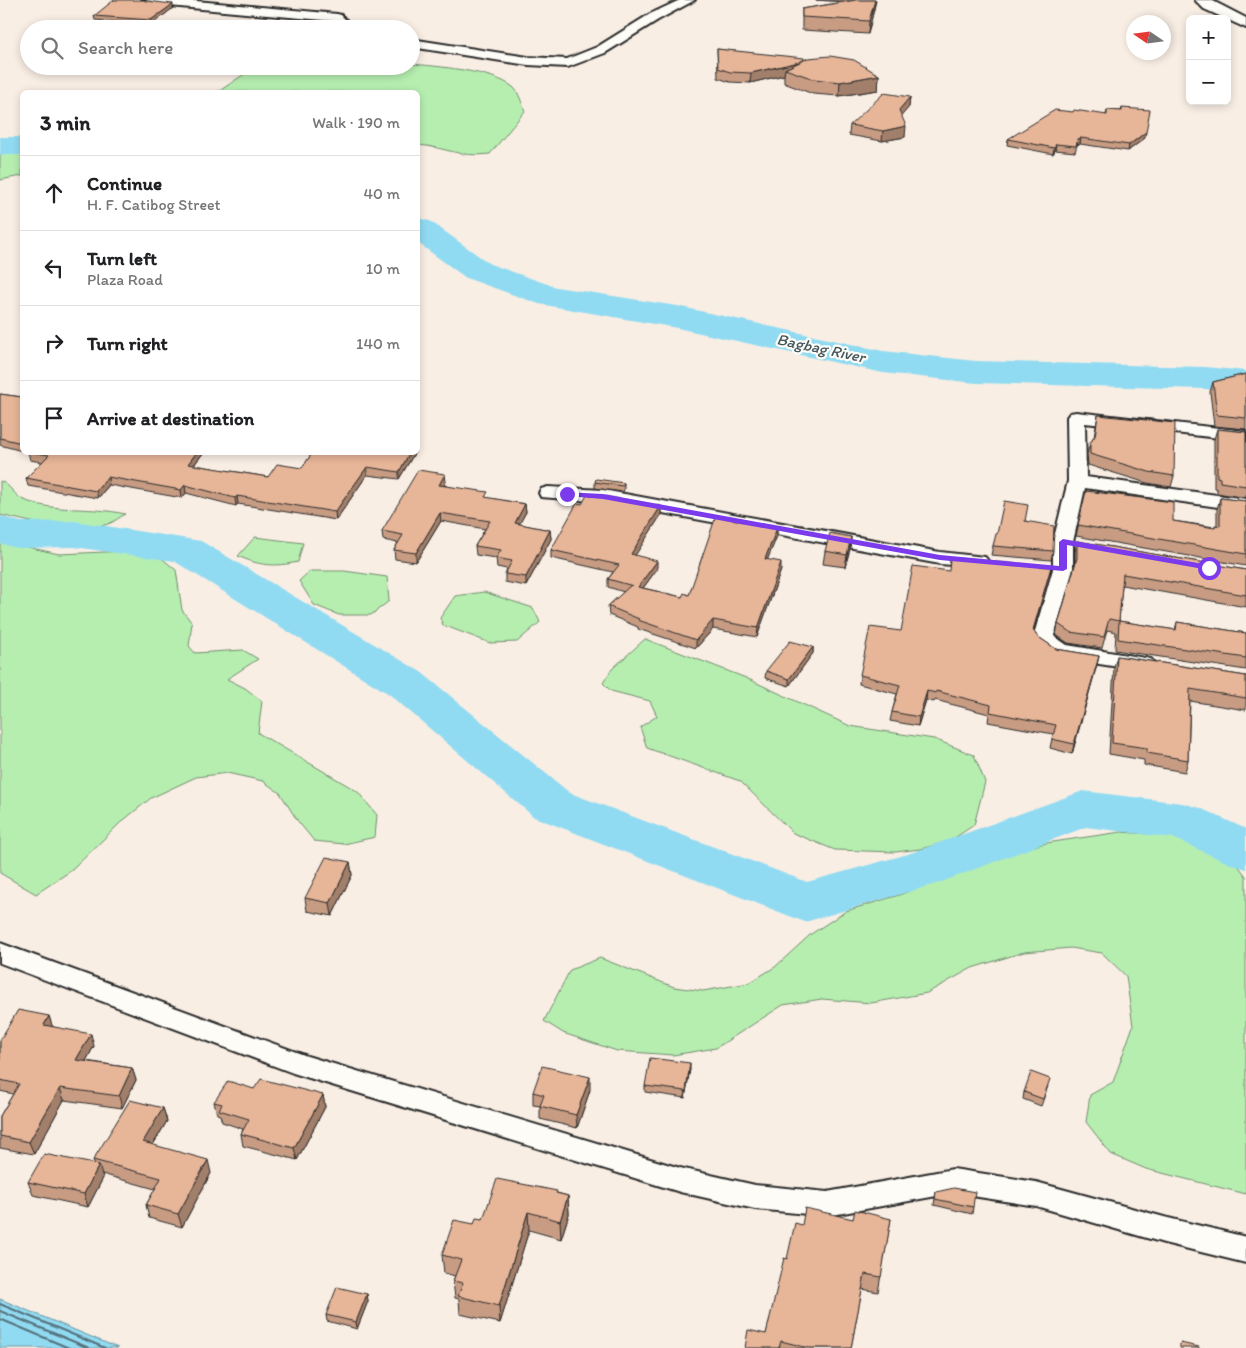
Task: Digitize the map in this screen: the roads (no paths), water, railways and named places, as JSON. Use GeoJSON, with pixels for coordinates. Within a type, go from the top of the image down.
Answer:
{"type":"FeatureCollection","features":[{"type":"Feature","properties":{"kind":"street"},"geometry":{"type":"LineString","coordinates":[[146,0],[337,18],[339,20]]}},
{"type":"Feature","properties":{"kind":"street"},"geometry":{"type":"LineString","coordinates":[[420,44],[528,61],[568,63],[601,50],[654,17],[689,0]]}},
{"type":"Feature","properties":{"kind":"street"},"geometry":{"type":"LineString","coordinates":[[1202,0],[1209,6],[1246,24]]}},
{"type":"Feature","properties":{"kind":"street"},"geometry":{"type":"LineString","coordinates":[[1158,666],[1061,651],[1043,638],[1053,568],[1073,543],[1077,481],[1076,416],[1246,436]]}},
{"type":"Feature","properties":{"kind":"street"},"geometry":{"type":"LineString","coordinates":[[1077,481],[1246,505]]}},
{"type":"Feature","properties":{"kind":"street"},"geometry":{"type":"LineString","coordinates":[[548,493],[603,496],[940,558],[997,563]]}},
{"type":"Feature","properties":{"kind":"street"},"geometry":{"type":"LineString","coordinates":[[0,953],[302,1065],[699,1184],[755,1197],[827,1204],[953,1181],[1036,1194],[1164,1230],[1246,1250]]}},
{"type":"Feature","properties":{"kind":"water"},"geometry":{"type":"Polygon","coordinates":[[[0,1299],[118,1348],[0,1348],[0,1299]]]}},
{"type":"Feature","properties":{"kind":"waterway","name":"Bagbag River"},"geometry":{"type":"LineString","coordinates":[[0,146],[20,146]]}},
{"type":"Feature","properties":{"kind":"waterway","name":"Bagbag River"},"geometry":{"type":"LineString","coordinates":[[420,229],[478,271],[551,297],[677,317],[883,362],[976,372],[1205,378],[1246,382]]}},
{"type":"Feature","properties":{"kind":"waterway"},"geometry":{"type":"LineString","coordinates":[[0,529],[17,535],[74,534],[186,550],[405,683],[552,805],[805,902],[921,870],[1083,809],[1182,821],[1246,850]]}}]}
